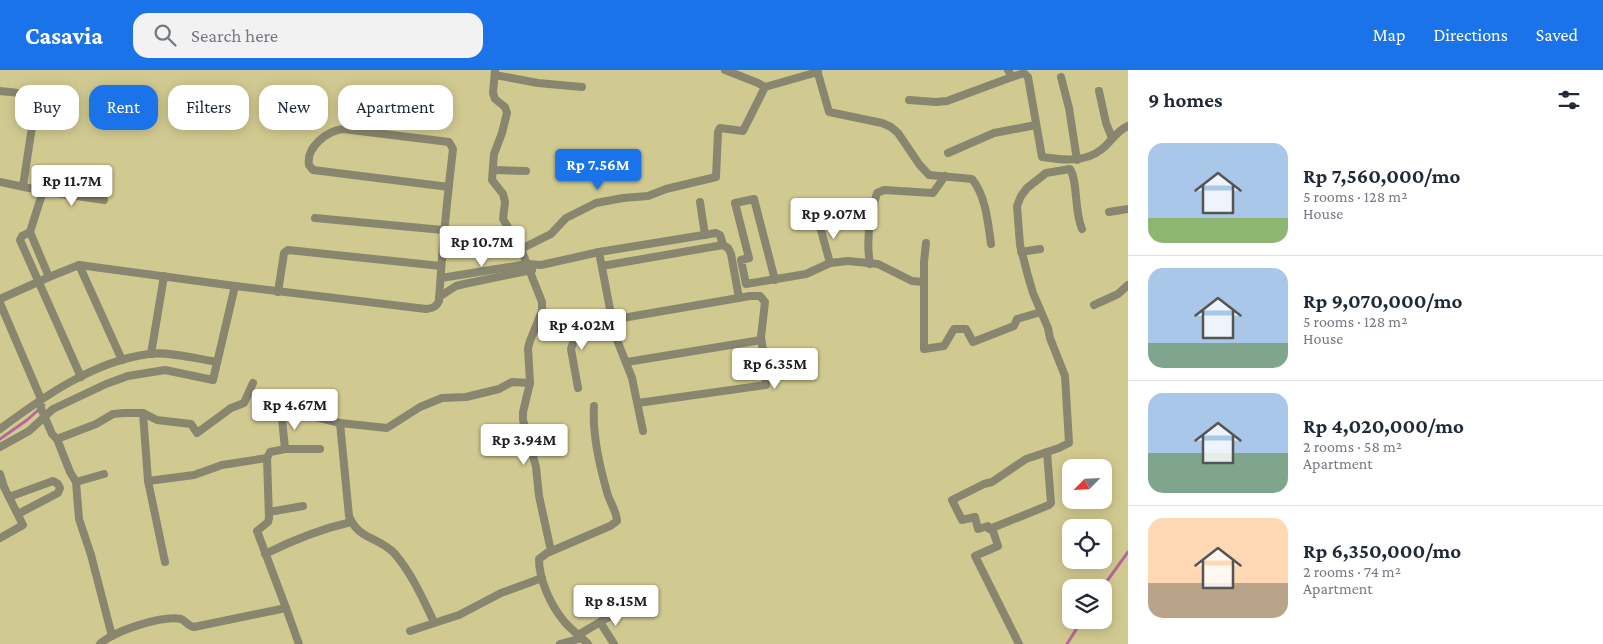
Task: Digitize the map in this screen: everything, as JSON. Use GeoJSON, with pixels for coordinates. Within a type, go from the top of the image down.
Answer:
{"type":"FeatureCollection","features":[{"type":"Feature","properties":{"kind":"street"},"geometry":{"type":"LineString","coordinates":[[725,70],[765,87]]}},
{"type":"Feature","properties":{"kind":"street"},"geometry":{"type":"LineString","coordinates":[[521,248],[551,234],[566,218],[596,203],[648,196],[666,189],[716,177],[718,132],[720,128],[743,131],[765,87],[817,71],[829,112],[882,123],[891,127],[898,133],[923,170],[929,175],[972,179],[977,186],[991,244]]}},
{"type":"Feature","properties":{"kind":"street"},"geometry":{"type":"LineString","coordinates":[[551,551],[539,496],[536,467],[523,420],[530,383],[528,348],[542,307],[521,248],[503,219],[505,198],[492,180],[494,154],[507,113],[505,107],[495,99],[493,92],[495,73],[538,83],[582,87]]}},
{"type":"Feature","properties":{"kind":"street"},"geometry":{"type":"LineString","coordinates":[[909,100],[948,101],[1010,74],[1024,73],[1028,77],[1046,173]]}},
{"type":"Feature","properties":{"kind":"street"},"geometry":{"type":"LineString","coordinates":[[1061,77],[1069,108],[1077,160]]}},
{"type":"Feature","properties":{"kind":"street"},"geometry":{"type":"LineString","coordinates":[[0,91],[28,96],[35,102],[23,186]]}},
{"type":"Feature","properties":{"kind":"street"},"geometry":{"type":"LineString","coordinates":[[1099,91],[1106,123],[1112,138]]}},
{"type":"Feature","properties":{"kind":"street"},"geometry":{"type":"LineString","coordinates":[[948,153],[994,133],[1036,125]]}},
{"type":"Feature","properties":{"kind":"street"},"geometry":{"type":"LineString","coordinates":[[1042,158],[1077,160],[1092,155],[1102,149],[1112,138],[1128,126]]}},
{"type":"Feature","properties":{"kind":"street"},"geometry":{"type":"LineString","coordinates":[[0,299],[49,276],[79,266],[426,309],[436,306],[439,297],[443,230],[449,187],[452,149],[449,142],[344,129],[325,137],[313,148],[309,158],[311,168],[316,171],[449,187]]}},
{"type":"Feature","properties":{"kind":"street"},"geometry":{"type":"LineString","coordinates":[[1047,452],[1051,502],[1049,505],[989,529],[988,526],[978,529],[975,517],[962,520],[952,500],[992,482],[1026,459],[1070,443],[1065,376],[1033,293],[1021,252],[1017,206],[1020,196],[1046,173],[1070,168],[1072,171],[1076,208],[1082,229]]}},
{"type":"Feature","properties":{"kind":"street"},"geometry":{"type":"LineString","coordinates":[[494,170],[526,171]]}},
{"type":"Feature","properties":{"kind":"street"},"geometry":{"type":"LineString","coordinates":[[870,264],[868,241],[873,205],[877,193],[880,190],[933,193],[945,176]]}},
{"type":"Feature","properties":{"kind":"street"},"geometry":{"type":"LineString","coordinates":[[0,182],[43,191],[104,200]]}},
{"type":"Feature","properties":{"kind":"street"},"geometry":{"type":"LineString","coordinates":[[43,191],[30,232],[49,276]]}},
{"type":"Feature","properties":{"kind":"street"},"geometry":{"type":"LineString","coordinates":[[774,280],[754,199],[735,204],[749,258],[741,260],[746,284],[774,280],[806,274],[830,263],[848,261],[878,264],[912,280],[924,282]]}},
{"type":"Feature","properties":{"kind":"street"},"geometry":{"type":"LineString","coordinates":[[700,202],[705,235]]}},
{"type":"Feature","properties":{"kind":"street"},"geometry":{"type":"LineString","coordinates":[[827,208],[873,205]]}},
{"type":"Feature","properties":{"kind":"street"},"geometry":{"type":"LineString","coordinates":[[1110,212],[1128,209]]}},
{"type":"Feature","properties":{"kind":"street"},"geometry":{"type":"LineString","coordinates":[[315,218],[443,230]]}},
{"type":"Feature","properties":{"kind":"street"},"geometry":{"type":"LineString","coordinates":[[819,223],[830,263]]}},
{"type":"Feature","properties":{"kind":"street"},"geometry":{"type":"LineString","coordinates":[[30,232],[22,236],[20,240],[81,377]]}},
{"type":"Feature","properties":{"kind":"street"},"geometry":{"type":"LineString","coordinates":[[439,297],[456,286],[541,265],[599,252],[718,234],[723,245],[728,248],[731,254],[739,298]]}},
{"type":"Feature","properties":{"kind":"street"},"geometry":{"type":"LineString","coordinates":[[926,243],[924,262],[924,349],[944,346],[954,329],[966,329],[973,342],[1014,326],[1017,319],[1041,312]]}},
{"type":"Feature","properties":{"kind":"street"},"geometry":{"type":"LineString","coordinates":[[602,266],[723,245]]}},
{"type":"Feature","properties":{"kind":"street"},"geometry":{"type":"LineString","coordinates":[[278,292],[284,253],[291,249],[441,266]]}},
{"type":"Feature","properties":{"kind":"street"},"geometry":{"type":"LineString","coordinates":[[1021,252],[1040,249]]}},
{"type":"Feature","properties":{"kind":"street"},"geometry":{"type":"LineString","coordinates":[[599,252],[611,320],[615,336],[627,362],[643,430]]}},
{"type":"Feature","properties":{"kind":"street"},"geometry":{"type":"LineString","coordinates":[[79,266],[122,360]]}},
{"type":"Feature","properties":{"kind":"street"},"geometry":{"type":"LineString","coordinates":[[440,278],[529,268]]}},
{"type":"Feature","properties":{"kind":"street"},"geometry":{"type":"LineString","coordinates":[[151,354],[164,276]]}},
{"type":"Feature","properties":{"kind":"street"},"geometry":{"type":"LineString","coordinates":[[1094,305],[1118,294],[1128,285]]}},
{"type":"Feature","properties":{"kind":"street"},"geometry":{"type":"LineString","coordinates":[[0,447],[29,430],[48,412],[106,384],[128,376],[159,370],[212,380],[235,286]]}},
{"type":"Feature","properties":{"kind":"street"},"geometry":{"type":"LineString","coordinates":[[611,320],[739,298],[760,296],[765,302],[761,340],[766,385],[638,403]]}},
{"type":"Feature","properties":{"kind":"street"},"geometry":{"type":"LineString","coordinates":[[0,304],[48,427],[58,439],[70,472],[76,482],[79,519],[92,555],[112,636]]}},
{"type":"Feature","properties":{"kind":"street"},"geometry":{"type":"LineString","coordinates":[[578,388],[571,349],[574,340],[592,335],[615,336]]}},
{"type":"Feature","properties":{"kind":"street"},"geometry":{"type":"LineString","coordinates":[[627,362],[761,340]]}},
{"type":"Feature","properties":{"kind":"street"},"geometry":{"type":"LineString","coordinates":[[0,428],[81,377],[122,360],[151,354],[161,354],[217,362]]}},
{"type":"Feature","properties":{"kind":"street"},"geometry":{"type":"LineString","coordinates":[[159,370],[161,354]]}},
{"type":"Feature","properties":{"kind":"street"},"geometry":{"type":"LineString","coordinates":[[285,449],[282,419],[288,410],[340,422],[387,428],[420,407],[442,398],[466,397],[499,389],[512,382],[530,383]]}},
{"type":"Feature","properties":{"kind":"street"},"geometry":{"type":"LineString","coordinates":[[58,439],[96,424],[113,414],[143,413],[157,420],[191,424],[197,433],[232,408],[244,403],[253,383]]}},
{"type":"Feature","properties":{"kind":"street"},"geometry":{"type":"LineString","coordinates":[[588,644],[562,620],[542,578],[539,559],[551,551],[618,521],[607,493],[601,467],[593,422],[594,406]]}},
{"type":"Feature","properties":{"kind":"street"},"geometry":{"type":"LineString","coordinates":[[143,413],[148,481],[165,562]]}},
{"type":"Feature","properties":{"kind":"street"},"geometry":{"type":"LineString","coordinates":[[340,422],[348,516],[357,530],[388,547],[396,555],[412,579],[434,622]]}},
{"type":"Feature","properties":{"kind":"street"},"geometry":{"type":"LineString","coordinates":[[299,644],[257,531],[268,522],[267,458],[270,452],[285,449],[320,449]]}},
{"type":"Feature","properties":{"kind":"street"},"geometry":{"type":"LineString","coordinates":[[148,481],[194,474],[222,465],[267,458]]}},
{"type":"Feature","properties":{"kind":"street"},"geometry":{"type":"LineString","coordinates":[[0,474],[2,488],[9,497],[23,525],[0,538]]}},
{"type":"Feature","properties":{"kind":"street"},"geometry":{"type":"LineString","coordinates":[[76,482],[104,474]]}},
{"type":"Feature","properties":{"kind":"street"},"geometry":{"type":"LineString","coordinates":[[9,497],[53,481],[58,484],[60,488],[58,493],[18,514]]}},
{"type":"Feature","properties":{"kind":"street"},"geometry":{"type":"LineString","coordinates":[[269,512],[303,506]]}},
{"type":"Feature","properties":{"kind":"street"},"geometry":{"type":"LineString","coordinates":[[265,554],[307,535],[351,522]]}},
{"type":"Feature","properties":{"kind":"street"},"geometry":{"type":"LineString","coordinates":[[992,528],[998,546],[975,556],[1018,644]]}},
{"type":"Feature","properties":{"kind":"street"},"geometry":{"type":"LineString","coordinates":[[410,631],[459,614],[492,597],[542,578]]}},
{"type":"Feature","properties":{"kind":"street"},"geometry":{"type":"LineString","coordinates":[[100,644],[112,636],[157,620],[180,619],[194,627],[286,608]]}},
{"type":"Feature","properties":{"kind":"street"},"geometry":{"type":"LineString","coordinates":[[560,644],[580,637],[614,614]]}},
{"type":"Feature","properties":{"kind":"street"},"geometry":{"type":"LineString","coordinates":[[600,622],[614,644]]}},
{"type":"Feature","properties":{"kind":"waterway"},"geometry":{"type":"LineString","coordinates":[[0,439],[44,405]]}},
{"type":"Feature","properties":{"kind":"waterway"},"geometry":{"type":"LineString","coordinates":[[1108,579],[1128,552]]}},
{"type":"Feature","properties":{"kind":"waterway"},"geometry":{"type":"LineString","coordinates":[[1067,644],[1076,629]]}}]}
